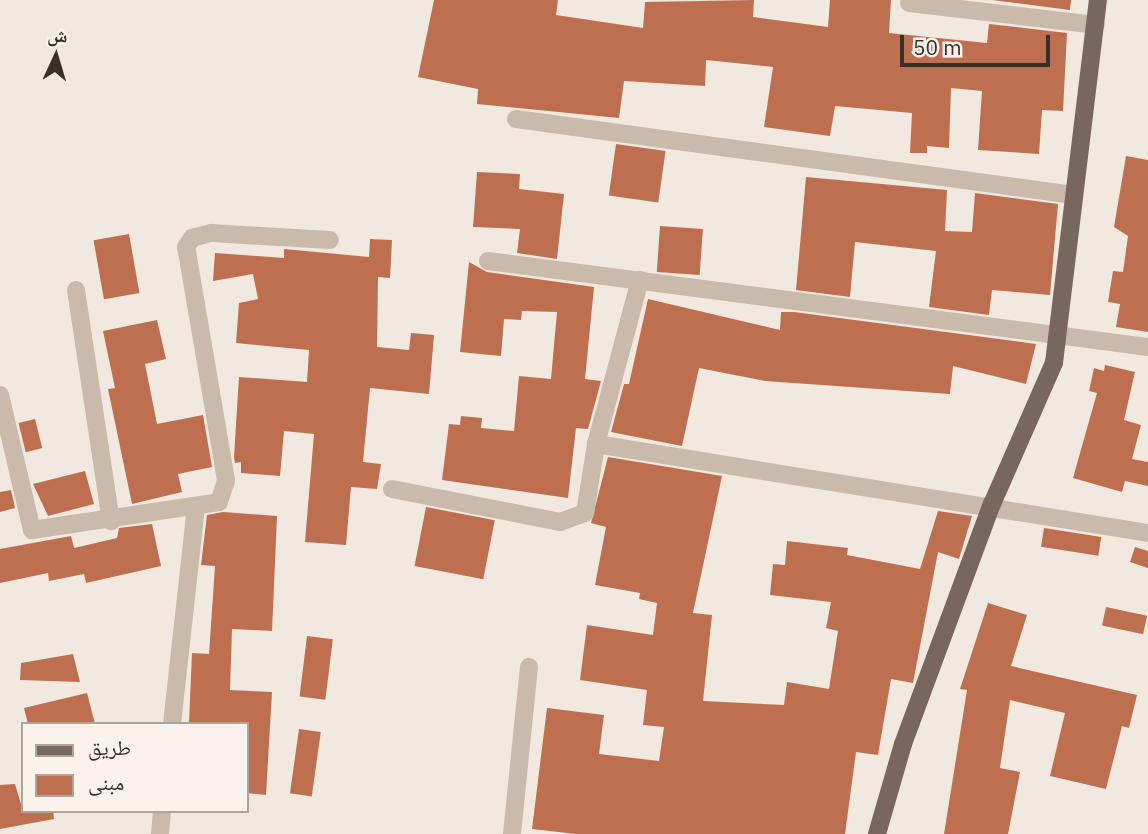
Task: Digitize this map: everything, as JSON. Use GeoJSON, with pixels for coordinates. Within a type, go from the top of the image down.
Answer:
{"type":"FeatureCollection","features":[{"type":"Feature","properties":{"kind":"main road"},"geometry":{"type":"LineString","coordinates":[[877,834],[903,744],[992,504],[1037,410],[1062,332],[1074,195],[1098,0]]}},
{"type":"Feature","properties":{"kind":"street"},"geometry":{"type":"LineString","coordinates":[[909,3],[1096,25]]}},
{"type":"Feature","properties":{"kind":"street"},"geometry":{"type":"LineString","coordinates":[[516,119],[1074,195]]}},
{"type":"Feature","properties":{"kind":"street"},"geometry":{"type":"LineString","coordinates":[[0,395],[32,530],[196,507],[224,498],[226,481],[186,247],[192,238],[211,233],[330,240]]}},
{"type":"Feature","properties":{"kind":"street"},"geometry":{"type":"LineString","coordinates":[[488,261],[1062,332],[1148,347]]}},
{"type":"Feature","properties":{"kind":"street"},"geometry":{"type":"LineString","coordinates":[[393,489],[574,521],[585,513],[596,444],[640,280]]}},
{"type":"Feature","properties":{"kind":"street"},"geometry":{"type":"LineString","coordinates":[[76,290],[111,521]]}},
{"type":"Feature","properties":{"kind":"street"},"geometry":{"type":"LineString","coordinates":[[596,444],[992,504],[1148,533]]}},
{"type":"Feature","properties":{"kind":"street"},"geometry":{"type":"LineString","coordinates":[[172,722],[196,507]]}},
{"type":"Feature","properties":{"kind":"street"},"geometry":{"type":"LineString","coordinates":[[512,834],[529,667]]}},
{"type":"Feature","properties":{"kind":"street"},"geometry":{"type":"LineString","coordinates":[[160,834],[162,813]]}},
{"type":"Feature","properties":{"kind":"building"},"geometry":{"type":"Polygon","coordinates":[[[434,0],[558,0],[556,15],[643,28],[645,2],[754,0],[753,17],[828,27],[830,0],[891,0],[889,33],[987,43],[989,24],[1067,33],[1063,111],[1042,110],[1039,154],[978,150],[982,91],[951,88],[949,148],[927,146],[927,153],[910,153],[912,113],[835,106],[830,136],[764,127],[773,67],[706,60],[705,86],[624,81],[619,118],[477,104],[478,89],[418,77],[434,0]]]}},
{"type":"Feature","properties":{"kind":"building"},"geometry":{"type":"Polygon","coordinates":[[[992,0],[1071,0],[1070,10],[992,0]]]}},
{"type":"Feature","properties":{"kind":"building"},"geometry":{"type":"Polygon","coordinates":[[[616,144],[666,151],[658,202],[609,195],[616,144]]]}},
{"type":"Feature","properties":{"kind":"building"},"geometry":{"type":"Polygon","coordinates":[[[1126,156],[1148,160],[1148,332],[1116,327],[1120,304],[1108,302],[1113,271],[1123,272],[1128,236],[1114,227],[1126,156]]]}},
{"type":"Feature","properties":{"kind":"building"},"geometry":{"type":"Polygon","coordinates":[[[477,172],[520,174],[519,189],[564,194],[557,259],[517,253],[520,229],[473,227],[477,172]]]}},
{"type":"Feature","properties":{"kind":"building"},"geometry":{"type":"Polygon","coordinates":[[[806,177],[947,190],[945,231],[972,232],[975,193],[1058,204],[1050,295],[992,290],[989,315],[929,307],[936,251],[855,242],[850,297],[796,290],[806,177]]]}},
{"type":"Feature","properties":{"kind":"building"},"geometry":{"type":"Polygon","coordinates":[[[660,226],[703,229],[700,275],[657,272],[660,226]]]}},
{"type":"Feature","properties":{"kind":"building"},"geometry":{"type":"Polygon","coordinates":[[[129,234],[139,293],[104,299],[94,240],[129,234]]]}},
{"type":"Feature","properties":{"kind":"building"},"geometry":{"type":"Polygon","coordinates":[[[370,239],[392,240],[390,278],[378,277],[377,347],[409,350],[411,333],[434,335],[429,394],[370,388],[363,462],[381,464],[377,489],[351,487],[346,545],[305,542],[314,434],[284,431],[280,476],[241,473],[241,462],[235,463],[234,457],[239,377],[307,382],[309,350],[236,343],[239,303],[258,299],[253,274],[213,281],[215,253],[284,258],[284,249],[369,257],[370,239]]]}},
{"type":"Feature","properties":{"kind":"building"},"geometry":{"type":"Polygon","coordinates":[[[469,262],[487,272],[594,287],[585,379],[601,381],[588,429],[576,428],[568,498],[442,480],[449,424],[460,425],[461,416],[482,418],[481,428],[514,431],[519,376],[551,379],[557,312],[522,311],[521,320],[504,319],[501,356],[460,352],[469,262]]]}},
{"type":"Feature","properties":{"kind":"building"},"geometry":{"type":"Polygon","coordinates":[[[648,299],[780,330],[781,312],[794,312],[1036,344],[1026,384],[953,366],[950,394],[765,381],[699,368],[682,446],[611,432],[624,384],[629,384],[648,299]]]}},
{"type":"Feature","properties":{"kind":"building"},"geometry":{"type":"Polygon","coordinates":[[[157,320],[166,359],[145,364],[157,424],[203,415],[212,467],[178,474],[182,492],[132,504],[108,389],[115,388],[103,331],[157,320]]]}},
{"type":"Feature","properties":{"kind":"building"},"geometry":{"type":"Polygon","coordinates":[[[1105,365],[1135,372],[1124,420],[1141,425],[1132,459],[1148,462],[1148,486],[1125,481],[1122,492],[1073,478],[1097,393],[1089,391],[1094,368],[1104,371],[1105,365]]]}},
{"type":"Feature","properties":{"kind":"building"},"geometry":{"type":"Polygon","coordinates":[[[35,419],[42,448],[26,452],[19,423],[35,419]]]}},
{"type":"Feature","properties":{"kind":"building"},"geometry":{"type":"Polygon","coordinates":[[[608,457],[722,476],[693,613],[712,615],[703,701],[784,705],[787,682],[829,689],[838,631],[826,628],[831,602],[770,595],[773,564],[785,565],[787,541],[848,548],[847,555],[920,569],[938,511],[972,516],[959,559],[938,552],[913,683],[891,679],[878,755],[856,752],[845,834],[576,834],[532,829],[547,708],[604,715],[599,754],[659,761],[664,727],[643,725],[647,690],[580,680],[587,625],[653,635],[657,603],[639,599],[640,593],[595,585],[606,527],[591,523],[608,457]]]}},
{"type":"Feature","properties":{"kind":"building"},"geometry":{"type":"Polygon","coordinates":[[[85,471],[94,504],[48,516],[33,484],[85,471]]]}},
{"type":"Feature","properties":{"kind":"building"},"geometry":{"type":"Polygon","coordinates":[[[11,490],[15,508],[0,512],[0,492],[11,490]]]}},
{"type":"Feature","properties":{"kind":"building"},"geometry":{"type":"Polygon","coordinates":[[[426,507],[495,520],[483,579],[415,566],[426,507]]]}},
{"type":"Feature","properties":{"kind":"building"},"geometry":{"type":"Polygon","coordinates":[[[223,512],[277,516],[272,631],[232,629],[230,690],[272,692],[266,795],[248,793],[248,722],[189,722],[192,653],[209,654],[215,566],[201,565],[207,515],[223,512]]]}},
{"type":"Feature","properties":{"kind":"building"},"geometry":{"type":"Polygon","coordinates":[[[152,524],[161,566],[86,583],[84,574],[49,581],[48,573],[0,583],[0,549],[71,536],[74,548],[117,538],[119,528],[152,524]]]}},
{"type":"Feature","properties":{"kind":"building"},"geometry":{"type":"Polygon","coordinates":[[[1044,528],[1101,537],[1098,556],[1041,547],[1044,528]]]}},
{"type":"Feature","properties":{"kind":"building"},"geometry":{"type":"Polygon","coordinates":[[[1135,547],[1148,551],[1148,568],[1130,562],[1135,547]]]}},
{"type":"Feature","properties":{"kind":"building"},"geometry":{"type":"Polygon","coordinates":[[[988,603],[1027,615],[1011,666],[1137,695],[1129,728],[1122,726],[1106,789],[1050,776],[1065,713],[1010,700],[1000,768],[1020,772],[1008,834],[944,834],[967,690],[960,689],[988,603]]]}},
{"type":"Feature","properties":{"kind":"building"},"geometry":{"type":"Polygon","coordinates":[[[1106,607],[1147,616],[1143,634],[1102,626],[1106,607]]]}},
{"type":"Feature","properties":{"kind":"building"},"geometry":{"type":"Polygon","coordinates":[[[307,636],[333,639],[325,700],[300,697],[307,636]]]}},
{"type":"Feature","properties":{"kind":"building"},"geometry":{"type":"Polygon","coordinates":[[[73,654],[80,682],[20,680],[21,663],[73,654]]]}},
{"type":"Feature","properties":{"kind":"building"},"geometry":{"type":"Polygon","coordinates":[[[87,693],[94,722],[28,722],[24,708],[87,693]]]}},
{"type":"Feature","properties":{"kind":"building"},"geometry":{"type":"Polygon","coordinates":[[[299,729],[321,732],[312,796],[290,793],[299,729]]]}},
{"type":"Feature","properties":{"kind":"building"},"geometry":{"type":"Polygon","coordinates":[[[15,784],[21,813],[53,813],[54,819],[0,829],[0,785],[15,784]]]}}]}
